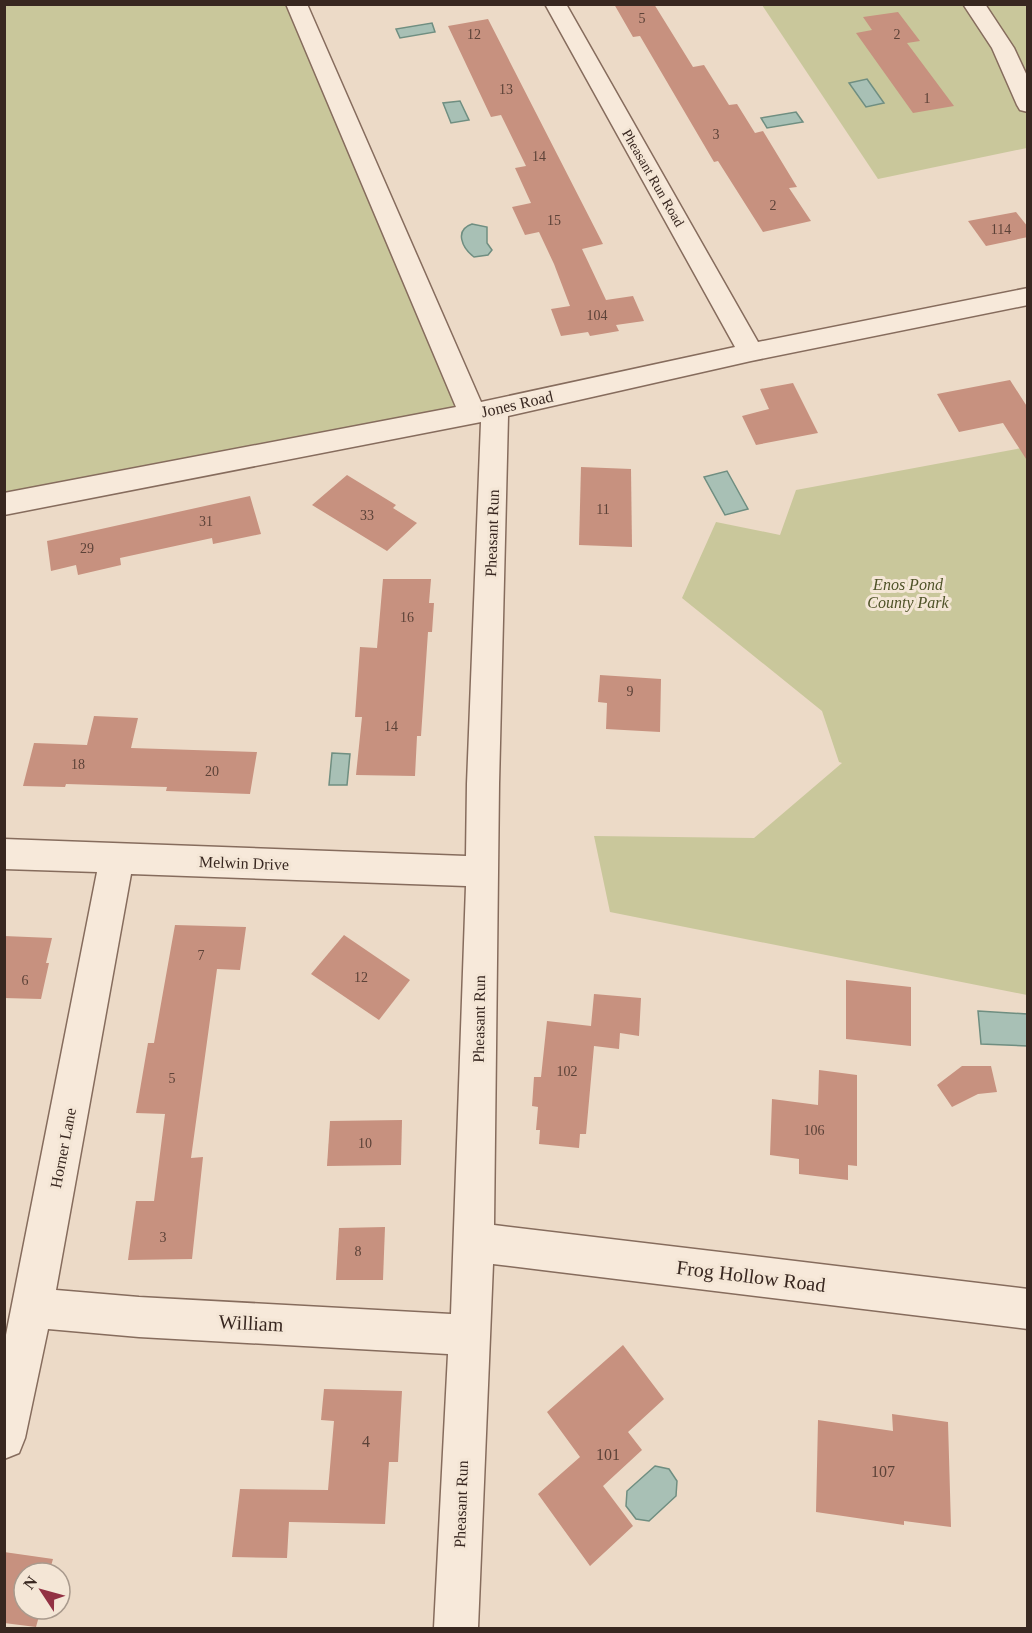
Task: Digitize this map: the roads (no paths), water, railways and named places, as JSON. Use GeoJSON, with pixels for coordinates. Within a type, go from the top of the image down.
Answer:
{"type":"FeatureCollection","features":[{"type":"Feature","properties":{"kind":"street"},"geometry":{"type":"LineString","coordinates":[[296,4],[484,411]]}},
{"type":"Feature","properties":{"kind":"street","name":"Pheasant Run Road"},"geometry":{"type":"LineString","coordinates":[[555,4],[751,351]]}},
{"type":"Feature","properties":{"kind":"street"},"geometry":{"type":"LineString","coordinates":[[973,4],[1003,48],[1028,105]]}},
{"type":"Feature","properties":{"kind":"street","name":"Jones Road"},"geometry":{"type":"LineString","coordinates":[[4,504],[484,411],[751,351],[1028,296]]}},
{"type":"Feature","properties":{"kind":"street","name":"Pheasant Run"},"geometry":{"type":"LineString","coordinates":[[456,1629],[474,1242],[483,872],[484,411]]}},
{"type":"Feature","properties":{"kind":"street","name":"Melwin Drive"},"geometry":{"type":"LineString","coordinates":[[4,854],[483,872]]}},
{"type":"Feature","properties":{"kind":"street","name":"Horner Lane"},"geometry":{"type":"LineString","coordinates":[[4,1438],[33,1308],[117,858]]}},
{"type":"Feature","properties":{"kind":"street","name":"Frog Hollow Road"},"geometry":{"type":"LineString","coordinates":[[474,1242],[1028,1309]]}},
{"type":"Feature","properties":{"kind":"street","name":"William"},"geometry":{"type":"LineString","coordinates":[[33,1308],[468,1335]]}},
{"type":"Feature","properties":{"kind":"park label","name":"Enos Pond County Park"},"geometry":{"type":"Point","coordinates":[908,593]}}]}
